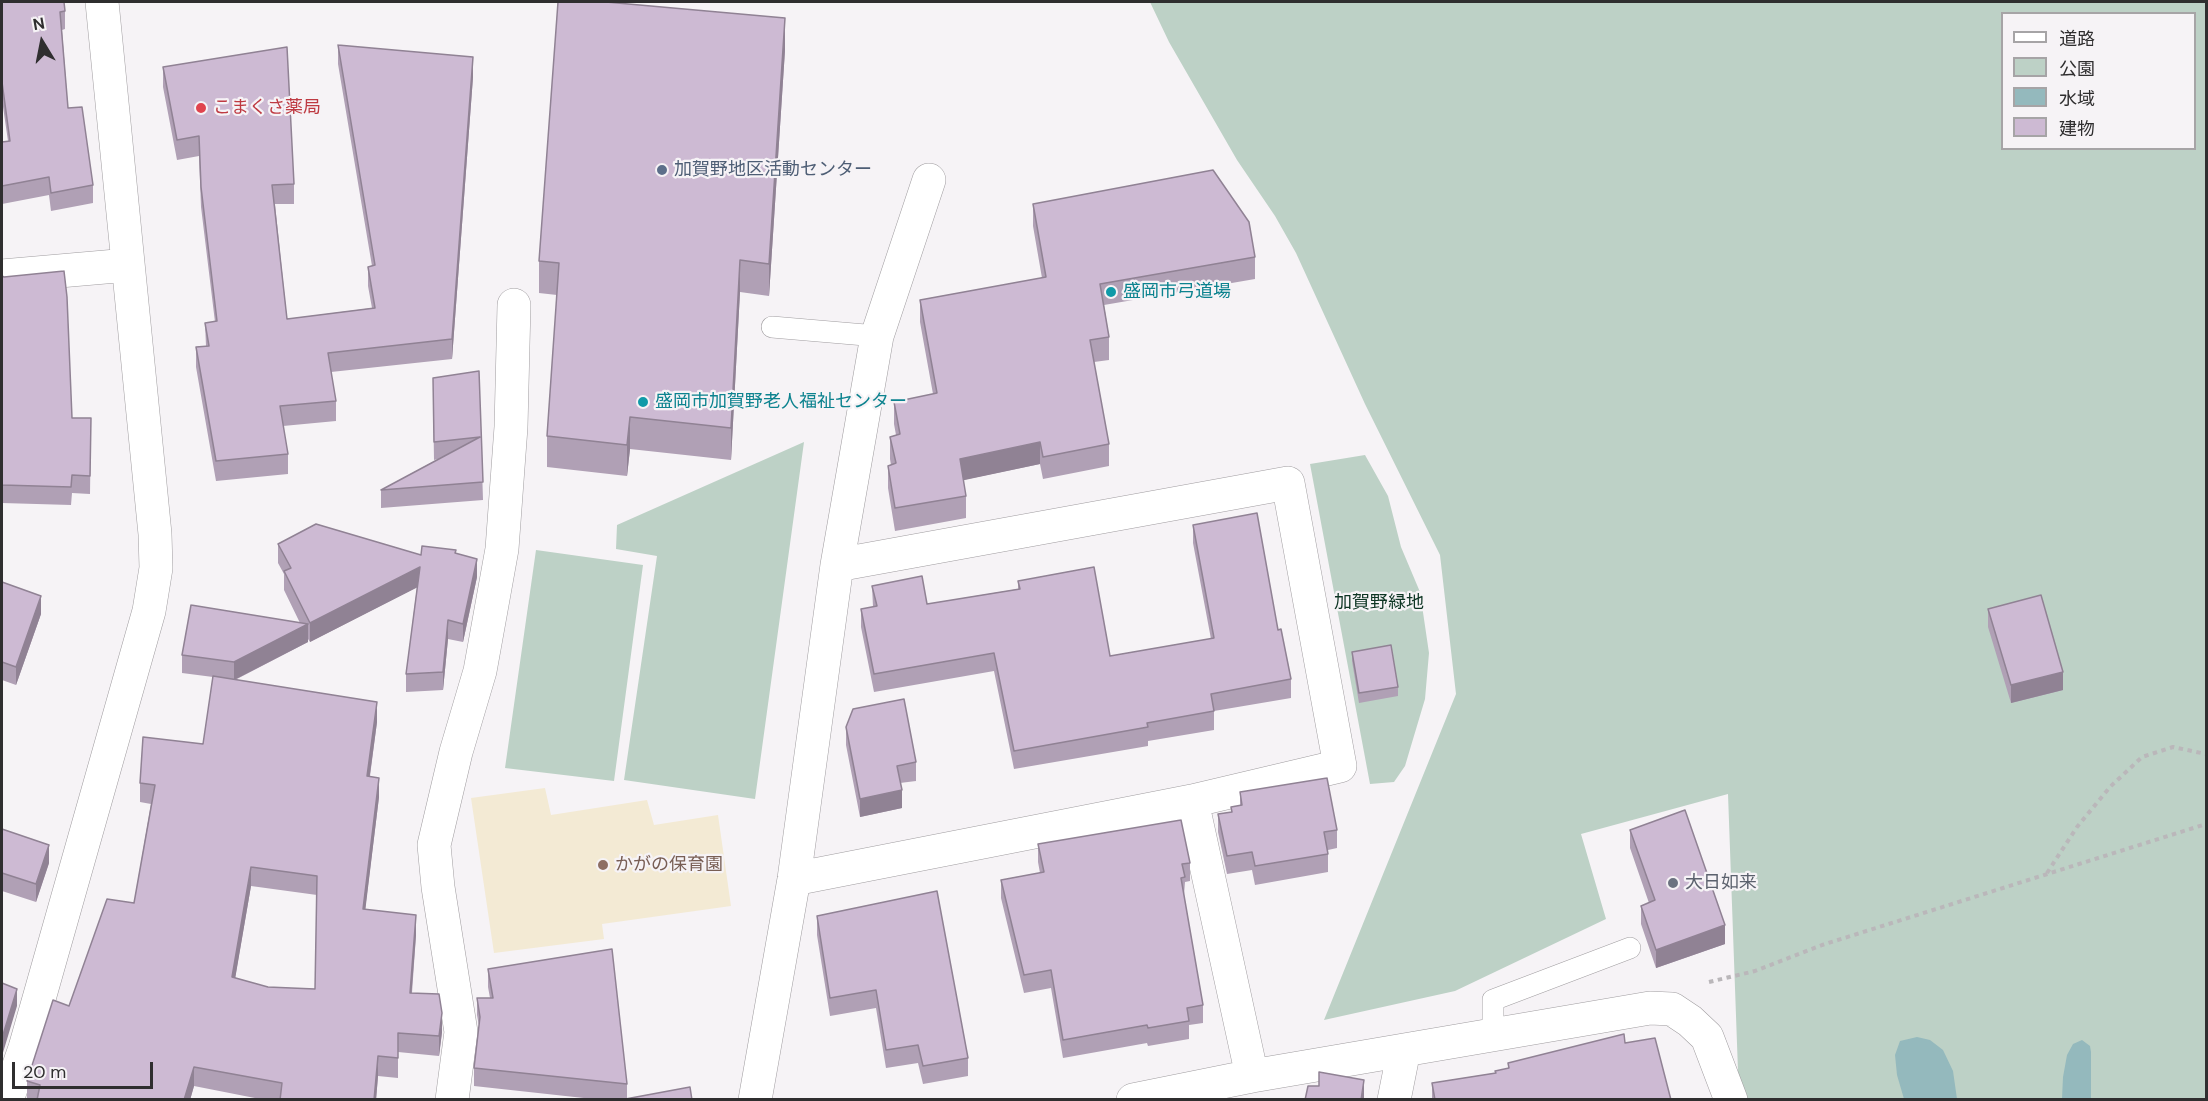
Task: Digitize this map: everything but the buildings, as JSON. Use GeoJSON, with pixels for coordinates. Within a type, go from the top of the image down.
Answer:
{"type":"FeatureCollection","features":[{"type":"Feature","properties":{"kind":"street"},"geometry":{"type":"LineString","coordinates":[[7,1100],[25,1048],[154,587],[156,568],[155,534],[102,2]]}},
{"type":"Feature","properties":{"kind":"street"},"geometry":{"type":"LineString","coordinates":[[755,1100],[794,879],[837,565],[877,336],[929,180]]}},
{"type":"Feature","properties":{"kind":"street"},"geometry":{"type":"LineString","coordinates":[[2,276],[128,265]]}},
{"type":"Feature","properties":{"kind":"street"},"geometry":{"type":"LineString","coordinates":[[452,1100],[461,1032],[438,886],[434,845],[456,752],[480,671],[502,549],[511,427],[514,306]]}},
{"type":"Feature","properties":{"kind":"street"},"geometry":{"type":"LineString","coordinates":[[794,879],[1192,801],[1340,766],[1288,483],[837,565]]}},
{"type":"Feature","properties":{"kind":"street"},"geometry":{"type":"LineString","coordinates":[[1192,801],[1252,1076]]}},
{"type":"Feature","properties":{"kind":"street"},"geometry":{"type":"LineString","coordinates":[[1134,1100],[1252,1076],[1650,1008],[1672,1009],[1690,1021],[1707,1037],[1731,1100]]}},
{"type":"Feature","properties":{"kind":"street"},"geometry":{"type":"LineString","coordinates":[[1394,1100],[1404,1050]]}},
{"type":"Feature","properties":{"kind":"lane"},"geometry":{"type":"LineString","coordinates":[[772,327],[877,336]]}},
{"type":"Feature","properties":{"kind":"lane"},"geometry":{"type":"LineString","coordinates":[[1493,1035],[1493,1000],[1630,948]]}},
{"type":"Feature","properties":{"kind":"path"},"geometry":{"type":"LineString","coordinates":[[2046,873],[2110,787],[2142,757],[2173,747],[2206,754]]}},
{"type":"Feature","properties":{"kind":"path"},"geometry":{"type":"LineString","coordinates":[[1672,1009],[1707,983],[1755,971],[1822,945],[2206,824]]}},
{"type":"Feature","properties":{"kind":"shaded area","name":"かがの保育園"},"geometry":{"type":"Polygon","coordinates":[[[545,788],[551,815],[647,800],[654,825],[718,815],[731,906],[602,924],[604,939],[494,953],[471,798],[545,788]]]}},
{"type":"Feature","properties":{"kind":"green space"},"geometry":{"type":"Polygon","coordinates":[[[1150,2],[2206,2],[2206,1099],[1739,1099],[1728,794],[1581,834],[1606,919],[1455,991],[1324,1020],[1456,694],[1440,555],[1365,404],[1296,253],[1275,216],[1237,160],[1169,42],[1150,2]]]}},
{"type":"Feature","properties":{"kind":"green space"},"geometry":{"type":"Polygon","coordinates":[[[804,442],[755,799],[624,780],[657,556],[616,549],[617,525],[804,442]]]}},
{"type":"Feature","properties":{"kind":"green space","name":"加賀野緑地"},"geometry":{"type":"Polygon","coordinates":[[[1365,455],[1388,496],[1401,547],[1420,592],[1429,653],[1425,699],[1405,766],[1394,782],[1370,784],[1310,464],[1365,455]]]}},
{"type":"Feature","properties":{"kind":"green space"},"geometry":{"type":"Polygon","coordinates":[[[536,550],[643,565],[614,781],[505,768],[536,550]]]}},
{"type":"Feature","properties":{"kind":"water"},"geometry":{"type":"Polygon","coordinates":[[[1917,1037],[1930,1040],[1943,1050],[1953,1071],[1957,1099],[1904,1099],[1897,1075],[1895,1055],[1900,1041],[1917,1037]]]}},
{"type":"Feature","properties":{"kind":"water"},"geometry":{"type":"Polygon","coordinates":[[[2082,1040],[2090,1046],[2091,1052],[2091,1099],[2062,1099],[2067,1055],[2073,1044],[2082,1040]]]}},
{"type":"Feature","properties":{"kind":"place","name":"こまくさ薬局"},"geometry":{"type":"Point","coordinates":[201,108]}},
{"type":"Feature","properties":{"kind":"place","name":"加賀野地区活動センター"},"geometry":{"type":"Point","coordinates":[662,170]}},
{"type":"Feature","properties":{"kind":"place","name":"盛岡市弓道場"},"geometry":{"type":"Point","coordinates":[1111,292]}},
{"type":"Feature","properties":{"kind":"place","name":"盛岡市加賀野老人福祉センター"},"geometry":{"type":"Point","coordinates":[643,402]}},
{"type":"Feature","properties":{"kind":"place","name":"かがの保育園"},"geometry":{"type":"Point","coordinates":[603,865]}},
{"type":"Feature","properties":{"kind":"place","name":"大日如来"},"geometry":{"type":"Point","coordinates":[1673,883]}}]}
